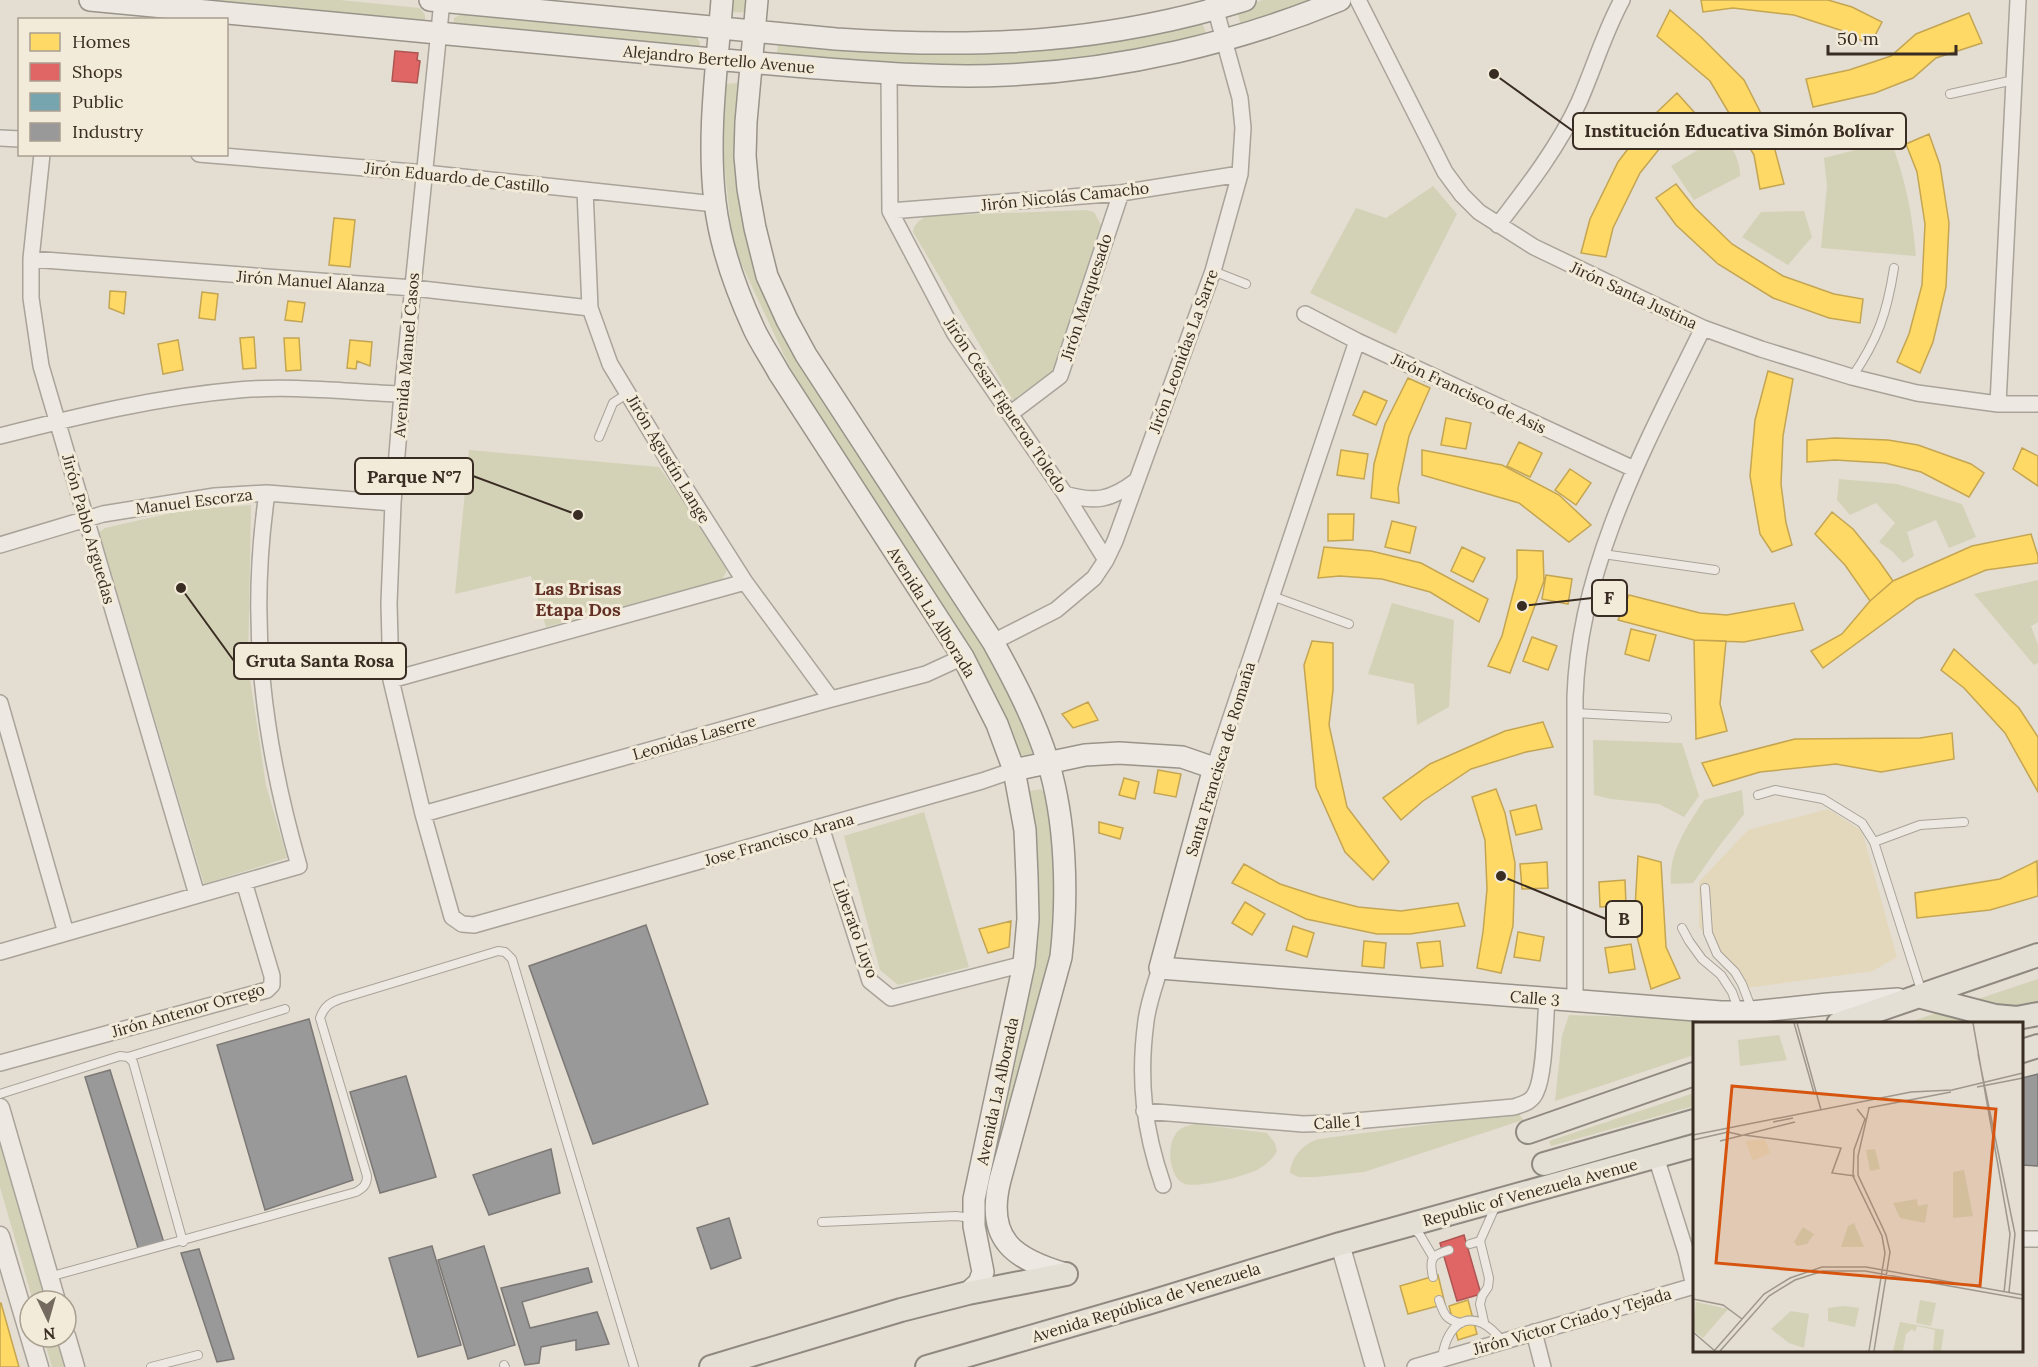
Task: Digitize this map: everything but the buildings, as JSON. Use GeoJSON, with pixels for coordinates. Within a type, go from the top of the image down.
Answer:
{"type":"FeatureCollection","features":[{"type":"Feature","properties":{"kind":"main road","name":"Alejandro Bertello Avenue"},"geometry":{"type":"LineString","coordinates":[[90,0],[751,62],[890,74],[955,76],[1009,75],[1066,70],[1167,54],[1267,27],[1340,0]]}},
{"type":"Feature","properties":{"kind":"main road","name":"Avenida La Alborada"},"geometry":{"type":"LineString","coordinates":[[722,0],[712,116],[712,157],[715,204],[736,285],[754,330],[779,373],[963,657],[997,724],[1014,770],[1025,830],[1028,919],[1024,964],[976,1184],[974,1219],[983,1272],[979,1283],[968,1293]]}},
{"type":"Feature","properties":{"kind":"main road","name":"Avenida La Alborada"},"geometry":{"type":"LineString","coordinates":[[757,0],[746,122],[746,156],[748,189],[767,276],[806,355],[993,642],[1018,688],[1048,762],[1064,852],[1065,920],[1061,957],[999,1180],[996,1205],[999,1229],[1007,1244],[1015,1252],[1032,1263],[1066,1274]]}},
{"type":"Feature","properties":{"kind":"main road","name":"Alejandro Bertello Avenue"},"geometry":{"type":"LineString","coordinates":[[436,1],[895,43],[975,44],[1075,37],[1140,26],[1215,4],[1245,0]]}},
{"type":"Feature","properties":{"kind":"main road","name":"Jose Francisco Arana"},"geometry":{"type":"LineString","coordinates":[[1014,770],[1085,755],[1119,753],[1182,757],[1214,768]]}},
{"type":"Feature","properties":{"kind":"main road","name":"Santa Francisca de Romaña"},"geometry":{"type":"LineString","coordinates":[[1160,968],[1214,768]]}},
{"type":"Feature","properties":{"kind":"main road"},"geometry":{"type":"LineString","coordinates":[[1841,1022],[2038,955]]}},
{"type":"Feature","properties":{"kind":"main road","name":"Calle 3"},"geometry":{"type":"LineString","coordinates":[[1160,968],[1547,999],[1746,1012],[1916,996]]}},
{"type":"Feature","properties":{"kind":"main road"},"geometry":{"type":"LineString","coordinates":[[1916,996],[1995,1016],[2017,1018],[2038,1014]]}},
{"type":"Feature","properties":{"kind":"main road"},"geometry":{"type":"LineString","coordinates":[[2023,1032],[2038,1028]]}},
{"type":"Feature","properties":{"kind":"main road"},"geometry":{"type":"LineString","coordinates":[[2023,1051],[2038,1046]]}},
{"type":"Feature","properties":{"kind":"main road"},"geometry":{"type":"LineString","coordinates":[[1528,1132],[1693,1075]]}},
{"type":"Feature","properties":{"kind":"main road"},"geometry":{"type":"LineString","coordinates":[[1593,1109],[1601,1146]]}},
{"type":"Feature","properties":{"kind":"main road"},"geometry":{"type":"LineString","coordinates":[[1656,1157],[1659,1146],[1686,1123]]}},
{"type":"Feature","properties":{"kind":"main road","name":"Republic of Venezuela Avenue"},"geometry":{"type":"LineString","coordinates":[[1544,1164],[1686,1123]]}},
{"type":"Feature","properties":{"kind":"main road","name":"Republic of Venezuela Avenue"},"geometry":{"type":"LineString","coordinates":[[1410,1225],[1693,1147]]}},
{"type":"Feature","properties":{"kind":"main road","name":"Avenida República de Venezuela"},"geometry":{"type":"LineString","coordinates":[[933,1366],[1410,1225]]}},
{"type":"Feature","properties":{"kind":"main road"},"geometry":{"type":"LineString","coordinates":[[711,1367],[901,1310],[968,1293],[1066,1274]]}},
{"type":"Feature","properties":{"kind":"main road"},"geometry":{"type":"LineString","coordinates":[[762,1367],[781,1346]]}},
{"type":"Feature","properties":{"kind":"street","name":"Jirón Santa Justina"},"geometry":{"type":"LineString","coordinates":[[1358,0],[1445,172],[1462,195],[1479,212],[1534,247],[1702,328],[1761,349],[1852,377],[1917,393],[1998,404],[2038,404]]}},
{"type":"Feature","properties":{"kind":"street"},"geometry":{"type":"LineString","coordinates":[[1498,225],[1559,139],[1579,102],[1609,24],[1622,0]]}},
{"type":"Feature","properties":{"kind":"street"},"geometry":{"type":"LineString","coordinates":[[1998,404],[2018,0]]}},
{"type":"Feature","properties":{"kind":"street","name":"Avenida Manuel Casos"},"geometry":{"type":"LineString","coordinates":[[423,814],[391,680],[389,603],[393,503],[402,394],[438,33],[436,1]]}},
{"type":"Feature","properties":{"kind":"street","name":"Jirón Leonidas La Sarre"},"geometry":{"type":"LineString","coordinates":[[993,642],[1056,610],[1094,578],[1106,560],[1115,541],[1213,271],[1240,174],[1243,128],[1240,98],[1215,4]]}},
{"type":"Feature","properties":{"kind":"street","name":"Jirón César Figueroa Toledo"},"geometry":{"type":"LineString","coordinates":[[890,74],[890,211],[955,334],[1065,494],[1106,560]]}},
{"type":"Feature","properties":{"kind":"street"},"geometry":{"type":"LineString","coordinates":[[0,138],[18,139]]}},
{"type":"Feature","properties":{"kind":"street","name":"Jirón Pablo Arguedas"},"geometry":{"type":"LineString","coordinates":[[42,156],[31,259],[31,298],[41,366],[197,896]]}},
{"type":"Feature","properties":{"kind":"street","name":"Jirón Eduardo de Castillo"},"geometry":{"type":"LineString","coordinates":[[223,156],[425,173],[715,204]]}},
{"type":"Feature","properties":{"kind":"street","name":"Jirón Nicolás Camacho"},"geometry":{"type":"LineString","coordinates":[[890,211],[1121,193],[1240,174]]}},
{"type":"Feature","properties":{"kind":"street","name":"Jirón Agustín Lange"},"geometry":{"type":"LineString","coordinates":[[585,190],[590,308],[610,364],[745,582],[831,699]]}},
{"type":"Feature","properties":{"kind":"street","name":"Jirón Marquesado"},"geometry":{"type":"LineString","coordinates":[[1010,414],[1060,376],[1121,193]]}},
{"type":"Feature","properties":{"kind":"street","name":"Jirón Manuel Alanza"},"geometry":{"type":"LineString","coordinates":[[31,259],[413,288],[590,308]]}},
{"type":"Feature","properties":{"kind":"street","name":"Jirón Francisco de Asis"},"geometry":{"type":"LineString","coordinates":[[1305,314],[1357,341],[1634,469]]}},
{"type":"Feature","properties":{"kind":"street"},"geometry":{"type":"LineString","coordinates":[[1575,1001],[1575,713],[1580,639],[1585,612],[1634,469],[1702,328]]}},
{"type":"Feature","properties":{"kind":"street","name":"Santa Francisca de Romaña"},"geometry":{"type":"LineString","coordinates":[[1214,768],[1357,341]]}},
{"type":"Feature","properties":{"kind":"street"},"geometry":{"type":"LineString","coordinates":[[0,436],[150,401],[239,390],[319,389],[402,394]]}},
{"type":"Feature","properties":{"kind":"street"},"geometry":{"type":"LineString","coordinates":[[1065,494],[1083,500],[1102,499],[1120,493],[1136,481]]}},
{"type":"Feature","properties":{"kind":"street"},"geometry":{"type":"LineString","coordinates":[[0,952],[299,866],[278,788],[262,689],[258,629],[259,569],[267,493]]}},
{"type":"Feature","properties":{"kind":"street","name":"Manuel Escorza"},"geometry":{"type":"LineString","coordinates":[[0,544],[103,514],[215,496],[267,493],[393,503]]}},
{"type":"Feature","properties":{"kind":"street"},"geometry":{"type":"LineString","coordinates":[[391,680],[745,582]]}},
{"type":"Feature","properties":{"kind":"street","name":"Leonidas Laserre"},"geometry":{"type":"LineString","coordinates":[[423,814],[926,674],[963,657]]}},
{"type":"Feature","properties":{"kind":"street"},"geometry":{"type":"LineString","coordinates":[[0,703],[66,933]]}},
{"type":"Feature","properties":{"kind":"street","name":"Jose Francisco Arana"},"geometry":{"type":"LineString","coordinates":[[423,814],[452,917],[462,924],[474,925],[1014,770]]}},
{"type":"Feature","properties":{"kind":"street","name":"Liberato Luyo"},"geometry":{"type":"LineString","coordinates":[[821,827],[870,981],[891,998],[1024,964]]}},
{"type":"Feature","properties":{"kind":"street","name":"Jirón Antenor Orrego"},"geometry":{"type":"LineString","coordinates":[[0,1063],[267,990],[272,985],[272,976],[244,882]]}},
{"type":"Feature","properties":{"kind":"street","name":"Santa Francisca de Romaña"},"geometry":{"type":"LineString","coordinates":[[1160,968],[1146,1019],[1142,1067],[1144,1111],[1149,1144],[1162,1185]]}},
{"type":"Feature","properties":{"kind":"street","name":"Calle 1"},"geometry":{"type":"LineString","coordinates":[[1144,1111],[1303,1124],[1514,1107],[1528,1102],[1536,1093],[1540,1079],[1547,999]]}},
{"type":"Feature","properties":{"kind":"street"},"geometry":{"type":"LineString","coordinates":[[0,1108],[52,1289]]}},
{"type":"Feature","properties":{"kind":"street"},"geometry":{"type":"LineString","coordinates":[[1656,1157],[1693,1282]]}},
{"type":"Feature","properties":{"kind":"street"},"geometry":{"type":"LineString","coordinates":[[0,1236],[39,1367]]}},
{"type":"Feature","properties":{"kind":"street"},"geometry":{"type":"LineString","coordinates":[[1340,1244],[1375,1367]]}},
{"type":"Feature","properties":{"kind":"street","name":"Jirón Victor Criado y Tejada"},"geometry":{"type":"LineString","coordinates":[[1415,1367],[1693,1286]]}},
{"type":"Feature","properties":{"kind":"street"},"geometry":{"type":"LineString","coordinates":[[1534,1332],[1543,1367]]}},
{"type":"Feature","properties":{"kind":"street"},"geometry":{"type":"LineString","coordinates":[[70,1349],[75,1367]]}},
{"type":"Feature","properties":{"kind":"lane"},"geometry":{"type":"LineString","coordinates":[[1950,94],[2014,80]]}},
{"type":"Feature","properties":{"kind":"lane"},"geometry":{"type":"LineString","coordinates":[[1852,377],[1867,355],[1881,325],[1888,304],[1894,268]]}},
{"type":"Feature","properties":{"kind":"lane"},"geometry":{"type":"LineString","coordinates":[[1213,271],[1246,284]]}},
{"type":"Feature","properties":{"kind":"lane"},"geometry":{"type":"LineString","coordinates":[[599,437],[613,403],[628,393]]}},
{"type":"Feature","properties":{"kind":"lane"},"geometry":{"type":"LineString","coordinates":[[1603,554],[1715,570]]}},
{"type":"Feature","properties":{"kind":"lane"},"geometry":{"type":"LineString","coordinates":[[1272,596],[1349,624]]}},
{"type":"Feature","properties":{"kind":"lane"},"geometry":{"type":"LineString","coordinates":[[1575,713],[1667,718]]}},
{"type":"Feature","properties":{"kind":"lane"},"geometry":{"type":"LineString","coordinates":[[1758,795],[1775,790],[1823,799],[1862,823],[1874,842],[1916,996]]}},
{"type":"Feature","properties":{"kind":"lane"},"geometry":{"type":"LineString","coordinates":[[1874,842],[1920,825],[1964,822]]}},
{"type":"Feature","properties":{"kind":"lane"},"geometry":{"type":"LineString","coordinates":[[1705,888],[1708,933],[1718,954],[1743,984],[1746,1012]]}},
{"type":"Feature","properties":{"kind":"lane"},"geometry":{"type":"LineString","coordinates":[[1682,928],[1701,959],[1721,975],[1746,1012]]}},
{"type":"Feature","properties":{"kind":"lane"},"geometry":{"type":"LineString","coordinates":[[49,1278],[183,1242],[356,1192],[363,1188],[368,1176],[320,1018],[323,1010],[330,1003],[340,999],[498,951],[505,952],[512,959],[634,1367]]}},
{"type":"Feature","properties":{"kind":"lane"},"geometry":{"type":"LineString","coordinates":[[0,1094],[120,1056],[128,1057],[285,1009]]}},
{"type":"Feature","properties":{"kind":"lane"},"geometry":{"type":"LineString","coordinates":[[128,1057],[133,1062],[183,1242]]}},
{"type":"Feature","properties":{"kind":"lane"},"geometry":{"type":"LineString","coordinates":[[1484,1322],[1480,1304],[1488,1287],[1489,1278],[1480,1241],[1497,1201]]}},
{"type":"Feature","properties":{"kind":"lane"},"geometry":{"type":"LineString","coordinates":[[822,1222],[956,1216],[974,1219]]}},
{"type":"Feature","properties":{"kind":"lane"},"geometry":{"type":"LineString","coordinates":[[1410,1225],[1420,1235],[1433,1257]]}},
{"type":"Feature","properties":{"kind":"lane"},"geometry":{"type":"LineString","coordinates":[[1470,1244],[1480,1241]]}},
{"type":"Feature","properties":{"kind":"lane"},"geometry":{"type":"LineString","coordinates":[[1433,1277],[1431,1266],[1433,1257],[1449,1250]]}},
{"type":"Feature","properties":{"kind":"lane"},"geometry":{"type":"LineString","coordinates":[[1439,1300],[1444,1315],[1450,1321],[1484,1322],[1502,1341]]}},
{"type":"Feature","properties":{"kind":"lane"},"geometry":{"type":"LineString","coordinates":[[1442,1359],[1443,1344],[1451,1331],[1461,1323]]}},
{"type":"Feature","properties":{"kind":"lane"},"geometry":{"type":"LineString","coordinates":[[151,1367],[198,1355]]}},
{"type":"Feature","properties":{"kind":"green space"},"geometry":{"type":"Polygon","coordinates":[[[141,0],[340,0],[420,8],[425,15],[425,24],[141,0]]]}},
{"type":"Feature","properties":{"kind":"green space"},"geometry":{"type":"Polygon","coordinates":[[[731,0],[753,0],[752,13],[730,12],[731,0]]]}},
{"type":"Feature","properties":{"kind":"green space"},"geometry":{"type":"Polygon","coordinates":[[[1262,0],[1316,0],[1241,26],[1237,10],[1262,0]]]}},
{"type":"Feature","properties":{"kind":"green space"},"geometry":{"type":"Polygon","coordinates":[[[462,14],[693,34],[700,42],[699,49],[454,26],[454,18],[462,14]]]}},
{"type":"Feature","properties":{"kind":"green space"},"geometry":{"type":"Polygon","coordinates":[[[1201,20],[1206,33],[1196,38],[1078,61],[1000,66],[905,67],[776,58],[779,40],[906,51],[1201,20]]]}},
{"type":"Feature","properties":{"kind":"green space"},"geometry":{"type":"Polygon","coordinates":[[[737,83],[742,92],[741,213],[754,263],[1003,675],[1033,754],[1008,758],[798,385],[733,246],[720,126],[726,84],[737,83]]]}},
{"type":"Feature","properties":{"kind":"green space"},"geometry":{"type":"Polygon","coordinates":[[[1721,136],[1729,143],[1735,154],[1740,176],[1694,200],[1671,166],[1721,136]]]}},
{"type":"Feature","properties":{"kind":"green space"},"geometry":{"type":"Polygon","coordinates":[[[1891,141],[1908,197],[1916,256],[1821,248],[1827,186],[1824,158],[1891,141]]]}},
{"type":"Feature","properties":{"kind":"green space"},"geometry":{"type":"Polygon","coordinates":[[[1433,186],[1457,214],[1396,334],[1310,293],[1356,208],[1386,218],[1433,186]]]}},
{"type":"Feature","properties":{"kind":"green space"},"geometry":{"type":"Polygon","coordinates":[[[1087,210],[1094,212],[1102,227],[1052,374],[1013,401],[913,232],[914,227],[926,216],[1087,210]]]}},
{"type":"Feature","properties":{"kind":"green space"},"geometry":{"type":"Polygon","coordinates":[[[1804,211],[1812,237],[1788,265],[1742,237],[1761,212],[1804,211]]]}},
{"type":"Feature","properties":{"kind":"green space"},"geometry":{"type":"Polygon","coordinates":[[[469,450],[659,467],[727,562],[727,570],[722,580],[546,627],[531,576],[455,594],[469,450]]]}},
{"type":"Feature","properties":{"kind":"green space"},"geometry":{"type":"Polygon","coordinates":[[[1839,479],[1897,484],[1962,504],[1976,537],[1949,548],[1936,520],[1907,532],[1914,556],[1903,563],[1879,542],[1895,523],[1876,503],[1850,515],[1837,500],[1839,479]]]}},
{"type":"Feature","properties":{"kind":"green space"},"geometry":{"type":"Polygon","coordinates":[[[251,505],[248,665],[266,785],[287,858],[204,884],[99,532],[105,528],[184,510],[251,505]]]}},
{"type":"Feature","properties":{"kind":"green space"},"geometry":{"type":"Polygon","coordinates":[[[2038,580],[2038,622],[2031,626],[2038,645],[2038,663],[2034,665],[1974,594],[2038,580]]]}},
{"type":"Feature","properties":{"kind":"green space"},"geometry":{"type":"Polygon","coordinates":[[[1392,603],[1454,620],[1449,707],[1417,725],[1414,684],[1368,674],[1392,603]]]}},
{"type":"Feature","properties":{"kind":"green space"},"geometry":{"type":"Polygon","coordinates":[[[1593,740],[1682,743],[1699,796],[1684,817],[1659,804],[1594,795],[1593,740]]]}},
{"type":"Feature","properties":{"kind":"green space"},"geometry":{"type":"Polygon","coordinates":[[[1041,789],[1050,800],[1055,853],[1053,961],[995,1161],[989,1166],[1021,1021],[1026,805],[1029,791],[1041,789]]]}},
{"type":"Feature","properties":{"kind":"green space"},"geometry":{"type":"Polygon","coordinates":[[[1742,790],[1744,814],[1693,883],[1671,884],[1676,850],[1704,800],[1742,790]]]}},
{"type":"Feature","properties":{"kind":"green space"},"geometry":{"type":"Polygon","coordinates":[[[924,812],[969,967],[898,985],[880,970],[844,836],[924,812]]]}},
{"type":"Feature","properties":{"kind":"green space"},"geometry":{"type":"Polygon","coordinates":[[[2038,979],[2038,1007],[1985,1022],[1910,1022],[2038,979]]]}},
{"type":"Feature","properties":{"kind":"green space"},"geometry":{"type":"Polygon","coordinates":[[[1569,1015],[1794,1022],[1693,1022],[1693,1055],[1555,1101],[1562,1036],[1569,1015]]]}},
{"type":"Feature","properties":{"kind":"green space"},"geometry":{"type":"Polygon","coordinates":[[[1693,1093],[1693,1106],[1551,1146],[1549,1141],[1693,1093]]]}},
{"type":"Feature","properties":{"kind":"green space"},"geometry":{"type":"Polygon","coordinates":[[[1519,1113],[1523,1120],[1364,1172],[1316,1177],[1298,1177],[1290,1173],[1299,1152],[1308,1144],[1319,1139],[1519,1113]]]}},
{"type":"Feature","properties":{"kind":"green space"},"geometry":{"type":"Polygon","coordinates":[[[1195,1124],[1267,1133],[1275,1143],[1277,1151],[1266,1164],[1250,1173],[1218,1182],[1187,1184],[1176,1177],[1173,1170],[1171,1146],[1177,1132],[1195,1124]]]}},
{"type":"Feature","properties":{"kind":"green space"},"geometry":{"type":"Polygon","coordinates":[[[0,1139],[43,1289],[30,1289],[0,1187],[0,1139]]]}},
{"type":"Feature","properties":{"kind":"green space"},"geometry":{"type":"Polygon","coordinates":[[[47,1349],[59,1349],[64,1367],[52,1367],[47,1349]]]}},
{"type":"Feature","properties":{"kind":"sand"},"geometry":{"type":"Polygon","coordinates":[[[1828,809],[1862,831],[1897,957],[1873,971],[1746,988],[1699,927],[1699,882],[1748,830],[1828,809]]]}},
{"type":"Feature","properties":{"kind":"place","name":"Institución Educativa Simón Bolívar"},"geometry":{"type":"Point","coordinates":[1494,74]}},
{"type":"Feature","properties":{"kind":"place","name":"Parque N°7"},"geometry":{"type":"Point","coordinates":[578,515]}},
{"type":"Feature","properties":{"kind":"place","name":"Gruta Santa Rosa"},"geometry":{"type":"Point","coordinates":[181,588]}},
{"type":"Feature","properties":{"kind":"place","name":"F"},"geometry":{"type":"Point","coordinates":[1522,606]}},
{"type":"Feature","properties":{"kind":"place","name":"B"},"geometry":{"type":"Point","coordinates":[1501,876]}},
{"type":"Feature","properties":{"kind":"district","name":"Las Brisas Etapa Dos"},"geometry":{"type":"Point","coordinates":[578,599]}}]}
